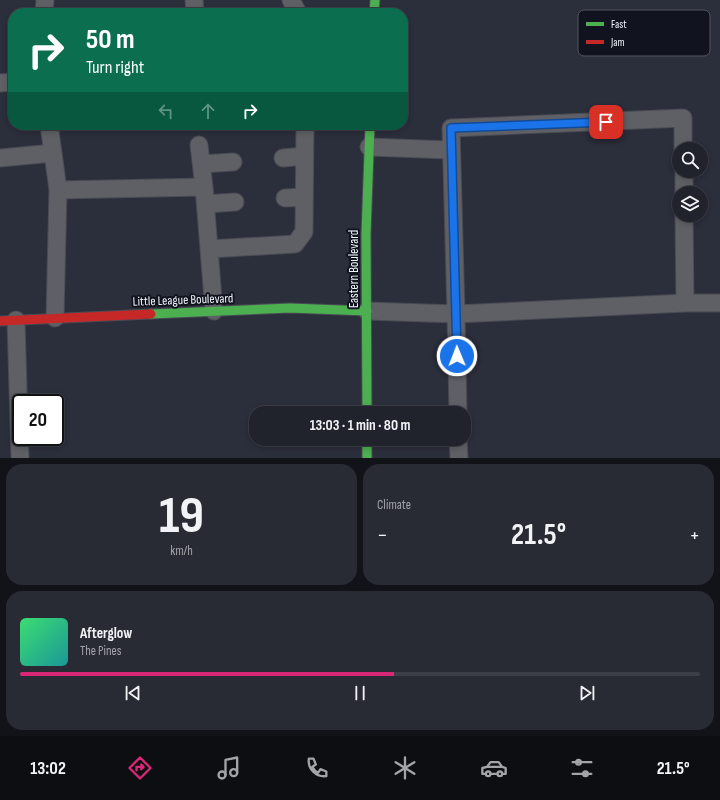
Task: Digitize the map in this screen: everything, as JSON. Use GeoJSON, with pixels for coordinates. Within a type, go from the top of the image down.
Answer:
{"type":"FeatureCollection","features":[{"type":"Feature","properties":{"kind":"street","name":"Eastern Boulevard"},"geometry":{"type":"LineString","coordinates":[[367,406],[366,234],[370,130]]}},
{"type":"Feature","properties":{"kind":"street","name":"Little League Boulevard"},"geometry":{"type":"LineString","coordinates":[[8,321],[290,308],[367,311]]}},
{"type":"Feature","properties":{"kind":"street"},"geometry":{"type":"LineString","coordinates":[[367,446],[367,458]]}},
{"type":"Feature","properties":{"kind":"lane"},"geometry":{"type":"LineString","coordinates":[[458,406],[450,150],[451,128],[683,118],[683,142]]}},
{"type":"Feature","properties":{"kind":"lane"},"geometry":{"type":"LineString","coordinates":[[50,130],[58,190],[55,318]]}},
{"type":"Feature","properties":{"kind":"lane"},"geometry":{"type":"LineString","coordinates":[[210,250],[295,244],[304,232],[305,130]]}},
{"type":"Feature","properties":{"kind":"lane"},"geometry":{"type":"LineString","coordinates":[[199,145],[206,204],[214,311]]}},
{"type":"Feature","properties":{"kind":"lane"},"geometry":{"type":"LineString","coordinates":[[369,147],[450,150]]}},
{"type":"Feature","properties":{"kind":"lane"},"geometry":{"type":"LineString","coordinates":[[0,158],[53,154]]}},
{"type":"Feature","properties":{"kind":"lane"},"geometry":{"type":"LineString","coordinates":[[283,158],[304,156]]}},
{"type":"Feature","properties":{"kind":"lane"},"geometry":{"type":"LineString","coordinates":[[202,164],[233,162]]}},
{"type":"Feature","properties":{"kind":"lane"},"geometry":{"type":"LineString","coordinates":[[58,190],[204,187]]}},
{"type":"Feature","properties":{"kind":"lane"},"geometry":{"type":"LineString","coordinates":[[285,198],[304,197]]}},
{"type":"Feature","properties":{"kind":"lane"},"geometry":{"type":"LineString","coordinates":[[206,204],[235,202]]}},
{"type":"Feature","properties":{"kind":"lane"},"geometry":{"type":"LineString","coordinates":[[684,222],[685,303]]}},
{"type":"Feature","properties":{"kind":"lane"},"geometry":{"type":"LineString","coordinates":[[367,311],[456,314],[685,303],[720,303]]}},
{"type":"Feature","properties":{"kind":"lane"},"geometry":{"type":"LineString","coordinates":[[8,321],[20,458]]}},
{"type":"Feature","properties":{"kind":"lane"},"geometry":{"type":"LineString","coordinates":[[458,446],[459,458]]}},
{"type":"Feature","properties":{"kind":"traffic: fast"},"geometry":{"type":"LineString","coordinates":[[374,8],[375,0]]}},
{"type":"Feature","properties":{"kind":"traffic: fast"},"geometry":{"type":"LineString","coordinates":[[367,406],[366,234],[370,130]]}},
{"type":"Feature","properties":{"kind":"traffic: fast"},"geometry":{"type":"LineString","coordinates":[[151,314],[290,308],[367,311]]}},
{"type":"Feature","properties":{"kind":"traffic: fast"},"geometry":{"type":"LineString","coordinates":[[367,446],[367,458]]}},
{"type":"Feature","properties":{"kind":"traffic: jam"},"geometry":{"type":"LineString","coordinates":[[0,321],[151,314]]}},
{"type":"Feature","properties":{"kind":"route"},"geometry":{"type":"LineString","coordinates":[[457,356],[450,150],[451,128],[606,122]]}}]}
